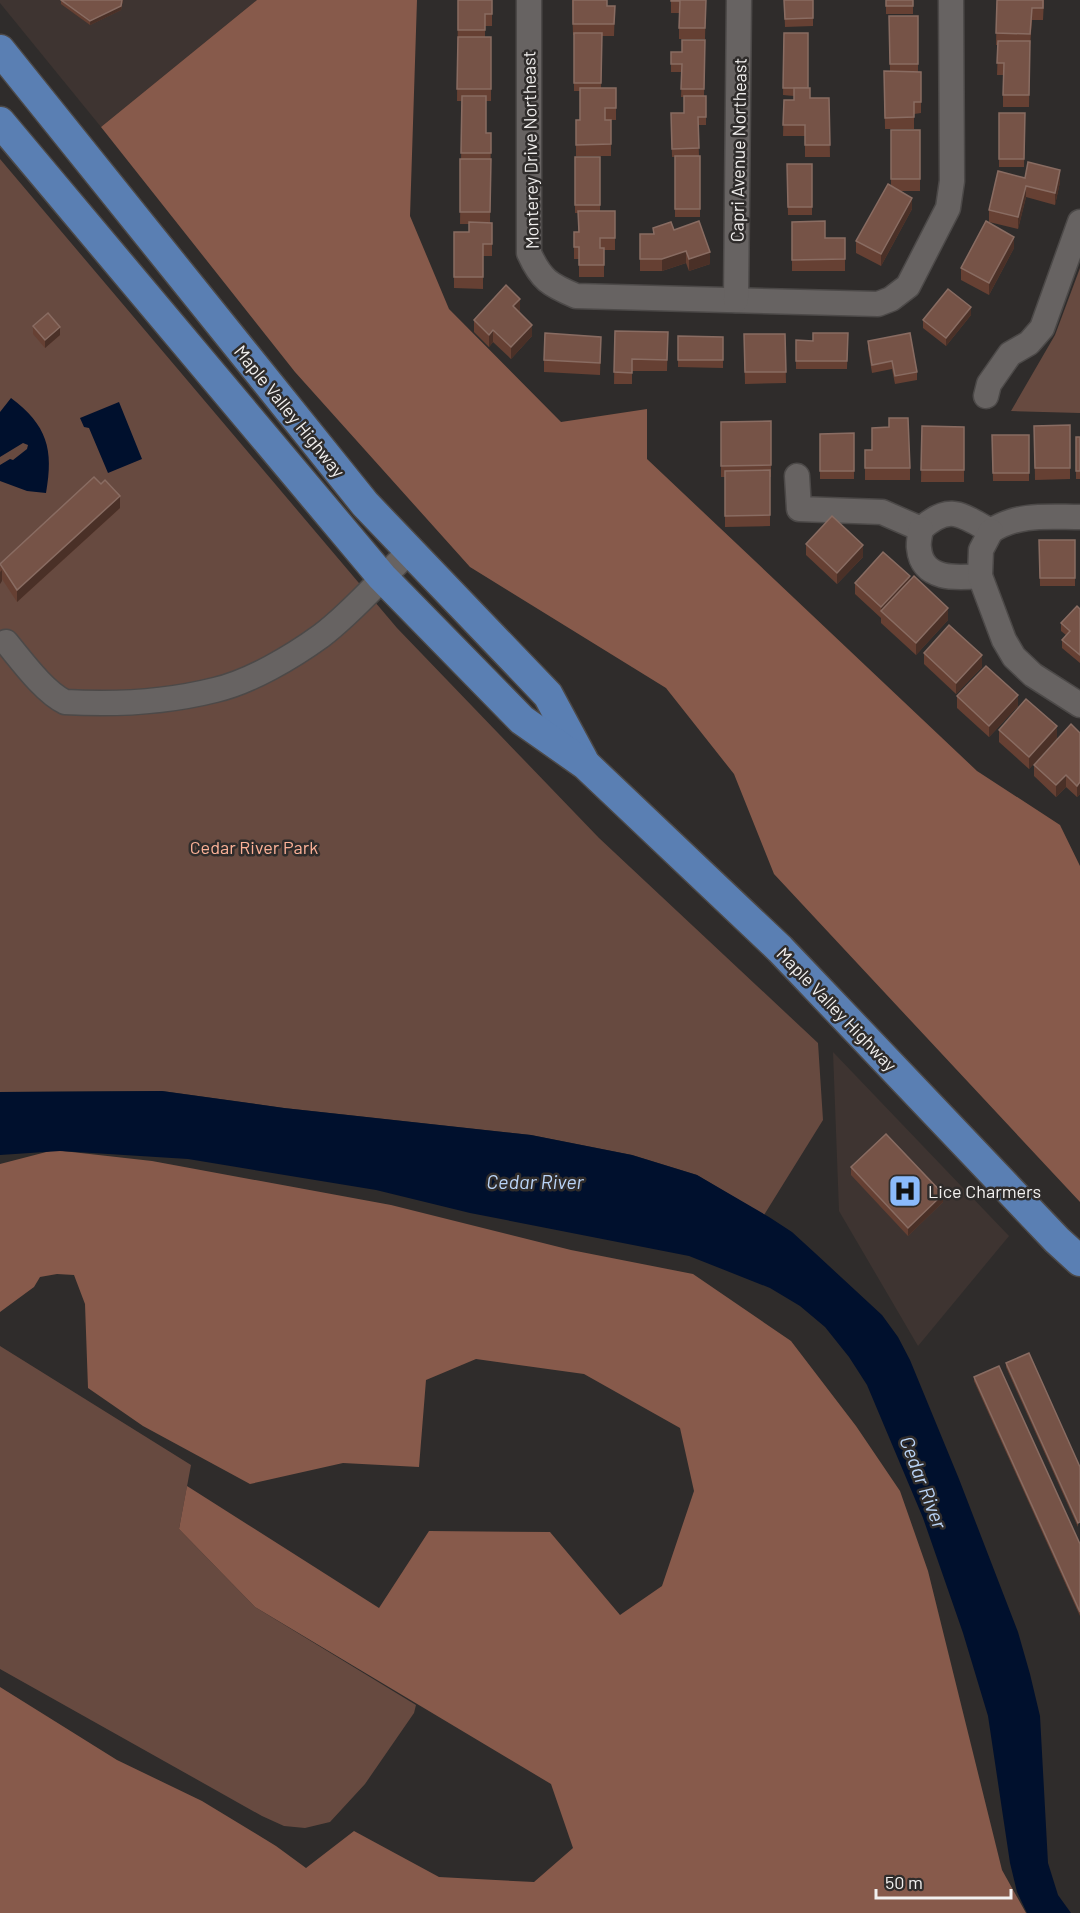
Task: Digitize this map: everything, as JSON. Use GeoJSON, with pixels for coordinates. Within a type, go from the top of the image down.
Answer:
{"type":"FeatureCollection","features":[{"type":"Feature","properties":{"kind":"main road","name":"Maple Valley Highway"},"geometry":{"type":"LineString","coordinates":[[0,50],[365,504],[548,695],[586,765]]}},
{"type":"Feature","properties":{"kind":"main road","name":"Maple Valley Highway"},"geometry":{"type":"LineString","coordinates":[[0,122],[382,577],[522,720],[586,765],[780,949],[1057,1240],[1080,1261]]}},
{"type":"Feature","properties":{"kind":"street","name":"Monterey Drive Northeast"},"geometry":{"type":"LineString","coordinates":[[529,0],[529,253],[537,271],[550,285],[576,296],[879,304],[891,299],[908,286],[948,207],[951,194],[951,0]]}},
{"type":"Feature","properties":{"kind":"street","name":"Capri Avenue Northeast"},"geometry":{"type":"LineString","coordinates":[[736,300],[739,0]]}},
{"type":"Feature","properties":{"kind":"street"},"geometry":{"type":"LineString","coordinates":[[986,396],[989,384],[1010,354],[1029,343],[1042,328],[1080,222]]}},
{"type":"Feature","properties":{"kind":"street"},"geometry":{"type":"LineString","coordinates":[[797,476],[799,509],[882,512],[921,530]]}},
{"type":"Feature","properties":{"kind":"street"},"geometry":{"type":"LineString","coordinates":[[980,576],[957,578],[939,575],[925,565],[919,549],[921,530],[934,517],[951,512],[991,531]]}},
{"type":"Feature","properties":{"kind":"street"},"geometry":{"type":"LineString","coordinates":[[1080,517],[1025,517],[1005,522],[991,531],[981,549],[980,576],[996,622],[1014,657],[1033,675],[1080,705]]}},
{"type":"Feature","properties":{"kind":"street"},"geometry":{"type":"LineString","coordinates":[[6,642],[38,678],[65,702],[161,700],[218,690],[244,680],[292,655],[322,635],[410,551]]}},
{"type":"Feature","properties":{"kind":"shaded area"},"geometry":{"type":"Polygon","coordinates":[[[0,0],[257,0],[101,127],[0,3],[0,0]]]}},
{"type":"Feature","properties":{"kind":"shaded area"},"geometry":{"type":"Polygon","coordinates":[[[257,0],[417,0],[410,216],[449,309],[561,422],[647,409],[647,459],[977,771],[1060,825],[1080,866],[1080,1202],[774,874],[734,774],[666,688],[470,567],[295,372],[101,127],[257,0]]]}},
{"type":"Feature","properties":{"kind":"shaded area"},"geometry":{"type":"Polygon","coordinates":[[[833,1052],[1009,1236],[918,1346],[839,1211],[833,1052]]]}},
{"type":"Feature","properties":{"kind":"shaded area"},"geometry":{"type":"Polygon","coordinates":[[[54,1150],[152,1161],[391,1205],[571,1250],[693,1274],[791,1341],[856,1426],[900,1491],[928,1571],[1002,1870],[1026,1913],[0,1913],[0,1687],[117,1760],[202,1801],[276,1846],[306,1868],[354,1831],[439,1877],[534,1882],[573,1848],[551,1784],[255,1607],[179,1529],[187,1486],[379,1608],[429,1531],[550,1532],[620,1615],[662,1586],[694,1491],[680,1428],[584,1374],[476,1359],[426,1380],[419,1467],[343,1463],[250,1484],[143,1426],[88,1388],[85,1304],[74,1275],[57,1274],[40,1277],[34,1287],[0,1312],[0,1164],[54,1150]]]}},
{"type":"Feature","properties":{"kind":"green space","name":"Cedar River Park"},"geometry":{"type":"Polygon","coordinates":[[[0,159],[397,628],[599,838],[818,1043],[823,1120],[764,1215],[697,1175],[632,1155],[531,1135],[284,1108],[162,1091],[0,1092],[0,159]]]}},
{"type":"Feature","properties":{"kind":"green space"},"geometry":{"type":"Polygon","coordinates":[[[1080,268],[1080,413],[1011,411],[1055,335],[1080,268]]]}},
{"type":"Feature","properties":{"kind":"green space"},"geometry":{"type":"Polygon","coordinates":[[[0,1346],[191,1465],[179,1529],[255,1607],[416,1705],[414,1713],[365,1784],[330,1822],[305,1828],[284,1826],[262,1816],[0,1669],[0,1346]]]}},
{"type":"Feature","properties":{"kind":"water"},"geometry":{"type":"Polygon","coordinates":[[[11,398],[33,418],[45,439],[49,463],[46,493],[27,491],[0,481],[0,465],[10,459],[13,460],[27,449],[28,445],[23,443],[0,457],[0,412],[11,398]]]}},
{"type":"Feature","properties":{"kind":"water"},"geometry":{"type":"Polygon","coordinates":[[[119,402],[142,459],[108,473],[89,428],[84,427],[80,418],[119,402]]]}},
{"type":"Feature","properties":{"kind":"water","name":"Cedar River"},"geometry":{"type":"Polygon","coordinates":[[[162,1091],[284,1108],[531,1135],[632,1155],[697,1175],[792,1232],[882,1315],[898,1337],[910,1360],[959,1479],[1018,1632],[1030,1674],[1040,1716],[1048,1863],[1058,1895],[1071,1913],[1027,1913],[1017,1892],[1010,1863],[988,1716],[963,1633],[923,1518],[867,1385],[849,1357],[825,1327],[800,1306],[770,1288],[689,1256],[470,1213],[376,1190],[188,1159],[60,1151],[0,1155],[0,1092],[162,1091]]]}},
{"type":"Feature","properties":{"kind":"building"},"geometry":{"type":"Polygon","coordinates":[[[61,0],[122,0],[121,6],[90,21],[61,0]]]}},
{"type":"Feature","properties":{"kind":"building"},"geometry":{"type":"Polygon","coordinates":[[[458,0],[492,0],[492,14],[485,14],[485,30],[458,30],[458,0]]]}},
{"type":"Feature","properties":{"kind":"building"},"geometry":{"type":"Polygon","coordinates":[[[573,0],[607,0],[607,6],[615,6],[614,24],[573,24],[573,0]]]}},
{"type":"Feature","properties":{"kind":"building"},"geometry":{"type":"Polygon","coordinates":[[[671,0],[706,0],[705,28],[679,28],[680,1],[671,0]]]}},
{"type":"Feature","properties":{"kind":"building"},"geometry":{"type":"Polygon","coordinates":[[[784,0],[813,0],[813,18],[785,19],[784,0]]]}},
{"type":"Feature","properties":{"kind":"building"},"geometry":{"type":"Polygon","coordinates":[[[886,0],[913,0],[913,6],[886,6],[886,0]]]}},
{"type":"Feature","properties":{"kind":"building"},"geometry":{"type":"Polygon","coordinates":[[[997,0],[1043,0],[1043,8],[1032,8],[1030,34],[996,33],[997,0]]]}},
{"type":"Feature","properties":{"kind":"building"},"geometry":{"type":"Polygon","coordinates":[[[889,16],[918,16],[918,64],[890,64],[889,16]]]}},
{"type":"Feature","properties":{"kind":"building"},"geometry":{"type":"Polygon","coordinates":[[[574,33],[602,33],[601,83],[574,83],[574,33]]]}},
{"type":"Feature","properties":{"kind":"building"},"geometry":{"type":"Polygon","coordinates":[[[784,33],[808,33],[808,88],[783,88],[784,33]]]}},
{"type":"Feature","properties":{"kind":"building"},"geometry":{"type":"Polygon","coordinates":[[[458,37],[491,37],[491,89],[457,89],[458,37]]]}},
{"type":"Feature","properties":{"kind":"building"},"geometry":{"type":"Polygon","coordinates":[[[682,40],[705,40],[704,89],[681,89],[682,64],[671,64],[671,52],[682,52],[682,40]]]}},
{"type":"Feature","properties":{"kind":"building"},"geometry":{"type":"Polygon","coordinates":[[[998,41],[1030,41],[1029,95],[1003,95],[1004,63],[997,63],[998,41]]]}},
{"type":"Feature","properties":{"kind":"building"},"geometry":{"type":"Polygon","coordinates":[[[884,71],[921,72],[921,102],[914,102],[914,117],[885,118],[884,71]]]}},
{"type":"Feature","properties":{"kind":"building"},"geometry":{"type":"Polygon","coordinates":[[[580,88],[616,88],[616,108],[605,108],[605,120],[611,120],[611,144],[576,145],[576,120],[580,120],[580,88]]]}},
{"type":"Feature","properties":{"kind":"building"},"geometry":{"type":"Polygon","coordinates":[[[794,88],[810,88],[810,98],[829,98],[830,145],[805,145],[805,125],[783,125],[784,100],[794,100],[794,88]]]}},
{"type":"Feature","properties":{"kind":"building"},"geometry":{"type":"Polygon","coordinates":[[[462,96],[486,96],[486,133],[491,133],[491,153],[461,153],[462,96]]]}},
{"type":"Feature","properties":{"kind":"building"},"geometry":{"type":"Polygon","coordinates":[[[684,96],[706,96],[706,117],[698,117],[699,148],[672,149],[671,113],[684,113],[684,96]]]}},
{"type":"Feature","properties":{"kind":"building"},"geometry":{"type":"Polygon","coordinates":[[[999,113],[1025,113],[1024,159],[999,159],[999,113]]]}},
{"type":"Feature","properties":{"kind":"building"},"geometry":{"type":"Polygon","coordinates":[[[891,130],[920,130],[920,179],[891,179],[891,130]]]}},
{"type":"Feature","properties":{"kind":"building"},"geometry":{"type":"Polygon","coordinates":[[[675,156],[700,156],[700,209],[675,209],[675,156]]]}},
{"type":"Feature","properties":{"kind":"building"},"geometry":{"type":"Polygon","coordinates":[[[575,157],[600,157],[600,205],[575,205],[575,157]]]}},
{"type":"Feature","properties":{"kind":"building"},"geometry":{"type":"Polygon","coordinates":[[[460,159],[491,159],[490,212],[460,212],[460,159]]]}},
{"type":"Feature","properties":{"kind":"building"},"geometry":{"type":"Polygon","coordinates":[[[1028,162],[1060,170],[1055,193],[1026,186],[1018,217],[989,210],[998,171],[1025,178],[1028,162]]]}},
{"type":"Feature","properties":{"kind":"building"},"geometry":{"type":"Polygon","coordinates":[[[787,164],[812,164],[812,207],[788,207],[787,164]]]}},
{"type":"Feature","properties":{"kind":"building"},"geometry":{"type":"Polygon","coordinates":[[[888,184],[912,198],[881,254],[856,241],[888,184]]]}},
{"type":"Feature","properties":{"kind":"building"},"geometry":{"type":"Polygon","coordinates":[[[578,211],[615,211],[615,238],[600,238],[600,248],[604,248],[604,265],[579,265],[579,247],[574,247],[574,232],[579,232],[578,211]]]}},
{"type":"Feature","properties":{"kind":"building"},"geometry":{"type":"Polygon","coordinates":[[[699,221],[710,252],[689,259],[686,251],[662,259],[640,259],[640,234],[654,234],[653,228],[671,222],[674,230],[699,221]]]}},
{"type":"Feature","properties":{"kind":"building"},"geometry":{"type":"Polygon","coordinates":[[[825,221],[825,238],[845,238],[845,259],[792,260],[792,222],[825,221]]]}},
{"type":"Feature","properties":{"kind":"building"},"geometry":{"type":"Polygon","coordinates":[[[986,221],[1014,237],[989,283],[961,268],[986,221]]]}},
{"type":"Feature","properties":{"kind":"building"},"geometry":{"type":"Polygon","coordinates":[[[469,222],[492,223],[492,244],[483,244],[483,277],[454,277],[454,232],[469,232],[469,222]]]}},
{"type":"Feature","properties":{"kind":"building"},"geometry":{"type":"Polygon","coordinates":[[[506,285],[520,299],[513,306],[532,325],[511,347],[493,330],[489,335],[474,320],[506,285]]]}},
{"type":"Feature","properties":{"kind":"building"},"geometry":{"type":"Polygon","coordinates":[[[948,289],[971,307],[946,338],[923,320],[948,289]]]}},
{"type":"Feature","properties":{"kind":"building"},"geometry":{"type":"Polygon","coordinates":[[[48,313],[60,327],[45,340],[33,326],[48,313]]]}},
{"type":"Feature","properties":{"kind":"building"},"geometry":{"type":"Polygon","coordinates":[[[615,331],[668,332],[667,360],[632,359],[632,373],[614,372],[615,331]]]}},
{"type":"Feature","properties":{"kind":"building"},"geometry":{"type":"Polygon","coordinates":[[[545,333],[601,337],[600,363],[544,360],[545,333]]]}},
{"type":"Feature","properties":{"kind":"building"},"geometry":{"type":"Polygon","coordinates":[[[813,333],[848,333],[847,361],[796,361],[796,340],[813,341],[813,333]]]}},
{"type":"Feature","properties":{"kind":"building"},"geometry":{"type":"Polygon","coordinates":[[[910,333],[917,372],[895,376],[892,361],[872,365],[868,341],[910,333]]]}},
{"type":"Feature","properties":{"kind":"building"},"geometry":{"type":"Polygon","coordinates":[[[744,334],[785,334],[786,372],[745,372],[744,334]]]}},
{"type":"Feature","properties":{"kind":"building"},"geometry":{"type":"Polygon","coordinates":[[[678,336],[723,337],[723,360],[678,360],[678,336]]]}},
{"type":"Feature","properties":{"kind":"building"},"geometry":{"type":"Polygon","coordinates":[[[889,418],[908,418],[910,468],[865,468],[865,450],[872,450],[872,428],[889,427],[889,418]]]}},
{"type":"Feature","properties":{"kind":"building"},"geometry":{"type":"Polygon","coordinates":[[[771,421],[771,465],[721,466],[721,422],[771,421]]]}},
{"type":"Feature","properties":{"kind":"building"},"geometry":{"type":"Polygon","coordinates":[[[1070,425],[1070,468],[1035,468],[1034,426],[1070,425]]]}},
{"type":"Feature","properties":{"kind":"building"},"geometry":{"type":"Polygon","coordinates":[[[922,426],[964,427],[964,470],[921,470],[922,426]]]}},
{"type":"Feature","properties":{"kind":"building"},"geometry":{"type":"Polygon","coordinates":[[[854,433],[854,471],[820,471],[820,434],[854,433]]]}},
{"type":"Feature","properties":{"kind":"building"},"geometry":{"type":"Polygon","coordinates":[[[992,435],[1029,435],[1029,473],[993,473],[992,435]]]}},
{"type":"Feature","properties":{"kind":"building"},"geometry":{"type":"Polygon","coordinates":[[[1076,437],[1080,437],[1080,471],[1076,471],[1076,437]]]}},
{"type":"Feature","properties":{"kind":"building"},"geometry":{"type":"Polygon","coordinates":[[[770,470],[770,515],[725,516],[725,471],[770,470]]]}},
{"type":"Feature","properties":{"kind":"building"},"geometry":{"type":"Polygon","coordinates":[[[94,477],[101,484],[105,480],[120,496],[17,590],[0,564],[94,477]]]}},
{"type":"Feature","properties":{"kind":"building"},"geometry":{"type":"Polygon","coordinates":[[[832,516],[863,545],[837,573],[806,544],[832,516]]]}},
{"type":"Feature","properties":{"kind":"building"},"geometry":{"type":"Polygon","coordinates":[[[1039,540],[1075,540],[1075,578],[1040,578],[1039,540]]]}},
{"type":"Feature","properties":{"kind":"building"},"geometry":{"type":"Polygon","coordinates":[[[883,552],[910,576],[881,607],[855,583],[883,552]]]}},
{"type":"Feature","properties":{"kind":"building"},"geometry":{"type":"Polygon","coordinates":[[[914,576],[948,608],[916,643],[881,611],[914,576]]]}},
{"type":"Feature","properties":{"kind":"building"},"geometry":{"type":"Polygon","coordinates":[[[1077,606],[1080,609],[1080,655],[1062,640],[1070,631],[1061,623],[1077,606]]]}},
{"type":"Feature","properties":{"kind":"building"},"geometry":{"type":"Polygon","coordinates":[[[949,625],[982,655],[956,683],[924,653],[949,625]]]}},
{"type":"Feature","properties":{"kind":"building"},"geometry":{"type":"Polygon","coordinates":[[[986,666],[1018,695],[989,726],[957,696],[986,666]]]}},
{"type":"Feature","properties":{"kind":"building"},"geometry":{"type":"Polygon","coordinates":[[[1026,699],[1057,726],[1029,757],[999,730],[1026,699]]]}},
{"type":"Feature","properties":{"kind":"building"},"geometry":{"type":"Polygon","coordinates":[[[1071,724],[1080,733],[1080,782],[1077,786],[1066,775],[1056,785],[1034,765],[1071,724]]]}},
{"type":"Feature","properties":{"kind":"building"},"geometry":{"type":"Polygon","coordinates":[[[886,1134],[943,1194],[908,1228],[851,1167],[886,1134]]]}},
{"type":"Feature","properties":{"kind":"building"},"geometry":{"type":"Polygon","coordinates":[[[1029,1353],[1080,1467],[1080,1522],[1078,1523],[1006,1363],[1029,1353]]]}},
{"type":"Feature","properties":{"kind":"building"},"geometry":{"type":"Polygon","coordinates":[[[999,1366],[1080,1544],[1080,1612],[974,1377],[999,1366]]]}},
{"type":"Feature","properties":{"kind":"place","name":"Lice Charmers"},"geometry":{"type":"Point","coordinates":[905,1191]}}]}
